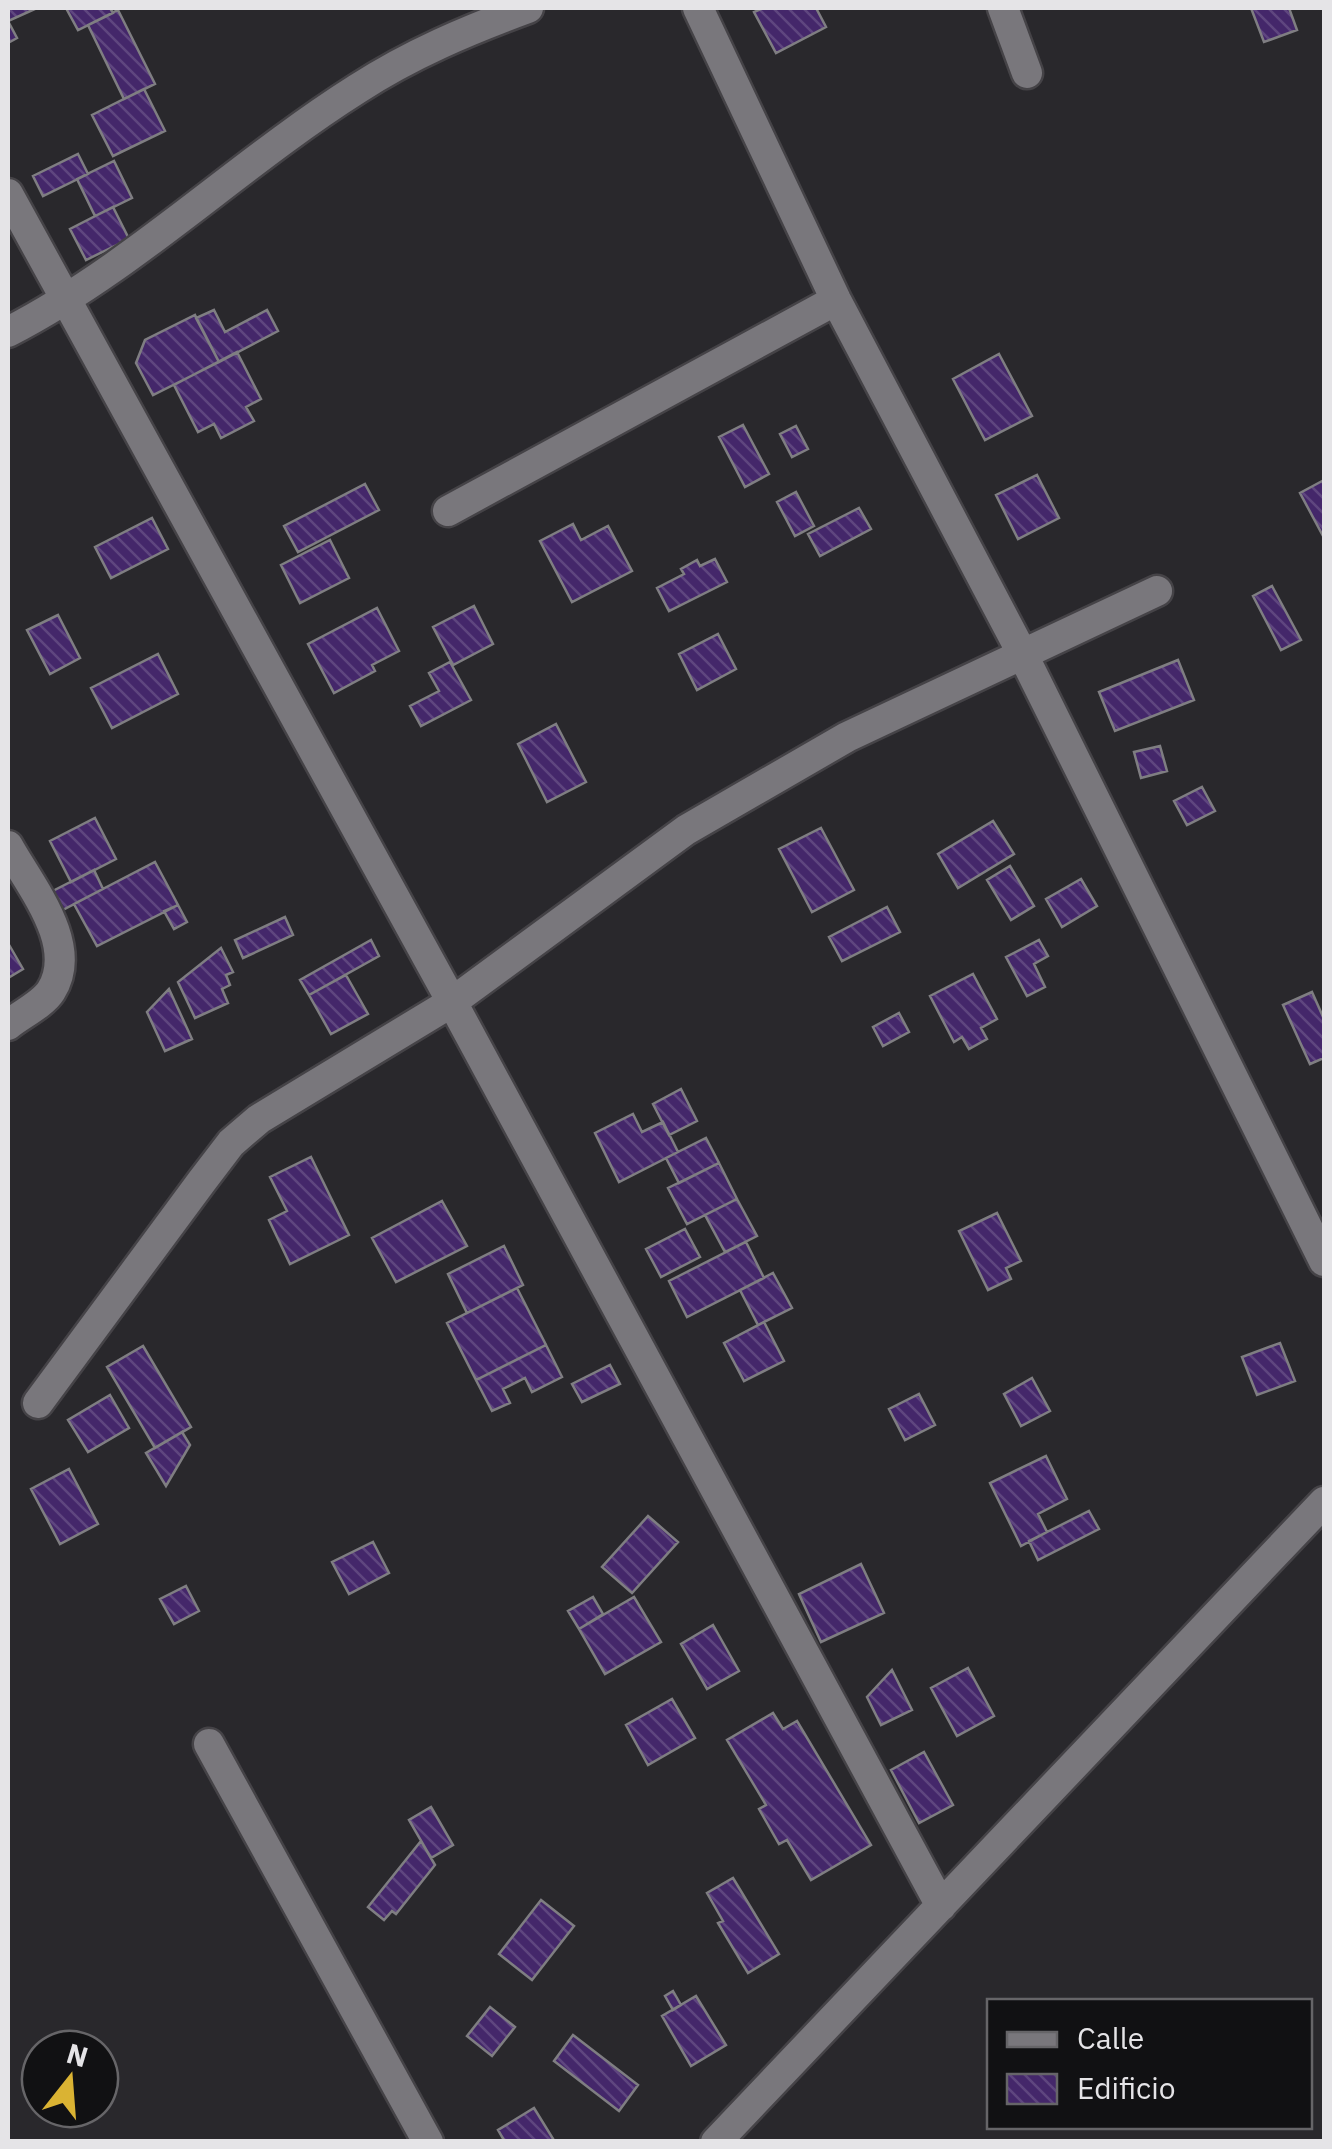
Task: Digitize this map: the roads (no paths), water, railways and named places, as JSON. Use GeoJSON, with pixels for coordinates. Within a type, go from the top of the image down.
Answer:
{"type":"FeatureCollection","features":[{"type":"Feature","properties":{"kind":"street"},"geometry":{"type":"LineString","coordinates":[[8,332],[64,303],[356,89],[444,39],[528,8]]}},
{"type":"Feature","properties":{"kind":"street"},"geometry":{"type":"LineString","coordinates":[[698,8],[836,300],[1022,653],[1324,1261]]}},
{"type":"Feature","properties":{"kind":"street"},"geometry":{"type":"LineString","coordinates":[[1003,8],[1027,73]]}},
{"type":"Feature","properties":{"kind":"street"},"geometry":{"type":"LineString","coordinates":[[8,194],[64,303],[452,1002],[941,1906]]}},
{"type":"Feature","properties":{"kind":"street"},"geometry":{"type":"LineString","coordinates":[[448,511],[836,300]]}},
{"type":"Feature","properties":{"kind":"street"},"geometry":{"type":"LineString","coordinates":[[38,1403],[232,1144],[259,1119],[452,1002],[686,830],[846,736],[1157,591]]}},
{"type":"Feature","properties":{"kind":"street"},"geometry":{"type":"LineString","coordinates":[[8,846],[60,940],[60,965],[51,992],[8,1025]]}},
{"type":"Feature","properties":{"kind":"street"},"geometry":{"type":"LineString","coordinates":[[716,2142],[1324,1502]]}},
{"type":"Feature","properties":{"kind":"street"},"geometry":{"type":"LineString","coordinates":[[208,1744],[428,2142]]}}]}
